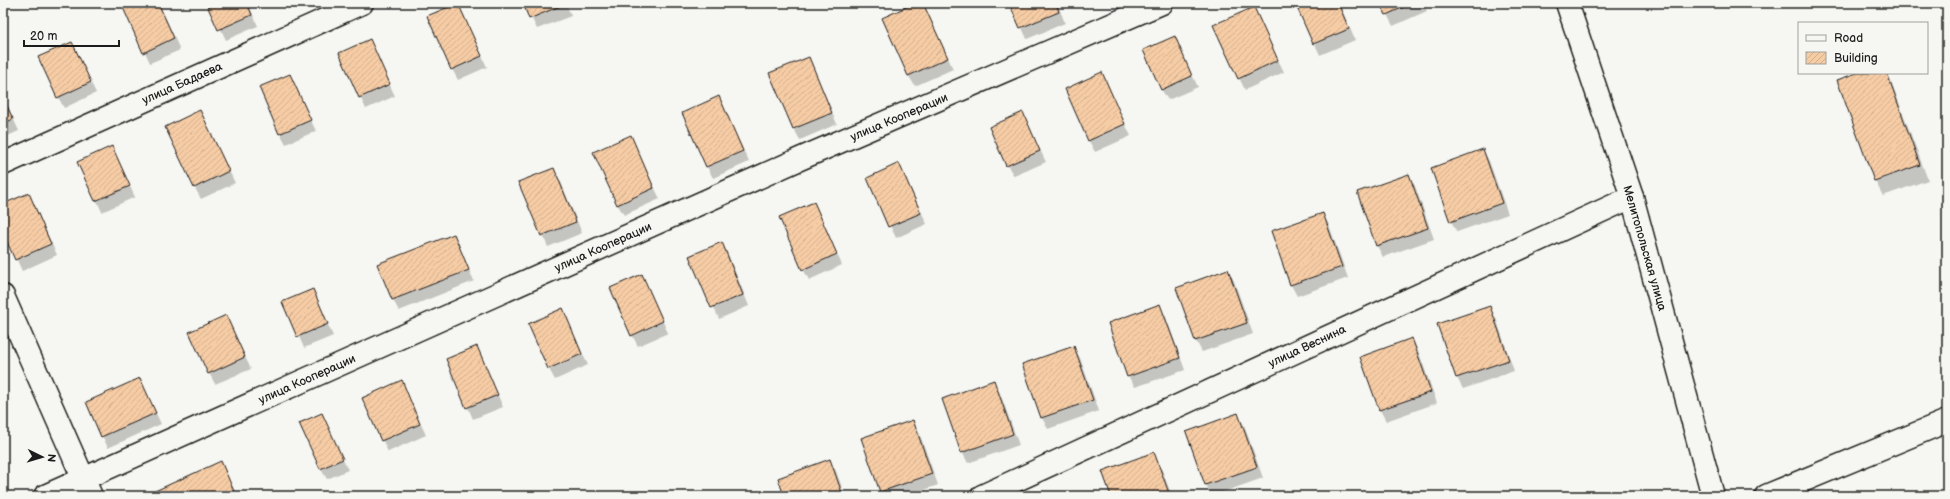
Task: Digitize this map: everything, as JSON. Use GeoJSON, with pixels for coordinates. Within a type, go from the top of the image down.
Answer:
{"type":"FeatureCollection","features":[{"type":"Feature","properties":{"kind":"street","name":"улица Бадаева"},"geometry":{"type":"LineString","coordinates":[[3,164],[362,3]]}},
{"type":"Feature","properties":{"kind":"street","name":"улица Кооперации"},"geometry":{"type":"LineString","coordinates":[[45,496],[88,487],[802,158],[1162,3]]}},
{"type":"Feature","properties":{"kind":"street","name":"Мелитопольская улица"},"geometry":{"type":"LineString","coordinates":[[1567,3],[1632,197],[1713,496]]}},
{"type":"Feature","properties":{"kind":"street","name":"улица Веснина"},"geometry":{"type":"LineString","coordinates":[[982,496],[1632,197]]}},
{"type":"Feature","properties":{"kind":"street"},"geometry":{"type":"LineString","coordinates":[[3,296],[88,487]]}},
{"type":"Feature","properties":{"kind":"street"},"geometry":{"type":"LineString","coordinates":[[1766,496],[1947,421]]}},
{"type":"Feature","properties":{"kind":"building"},"geometry":{"type":"Polygon","coordinates":[[[121,3],[158,3],[174,38],[143,53],[121,3]]]}},
{"type":"Feature","properties":{"kind":"building"},"geometry":{"type":"Polygon","coordinates":[[[206,3],[247,3],[252,15],[218,30],[206,3]]]}},
{"type":"Feature","properties":{"kind":"building"},"geometry":{"type":"Polygon","coordinates":[[[458,3],[482,56],[451,70],[427,16],[458,3]]]}},
{"type":"Feature","properties":{"kind":"building"},"geometry":{"type":"Polygon","coordinates":[[[523,3],[565,3],[565,4],[529,19],[523,3]]]}},
{"type":"Feature","properties":{"kind":"building"},"geometry":{"type":"Polygon","coordinates":[[[915,3],[923,3],[948,58],[908,76],[882,18],[915,3]]]}},
{"type":"Feature","properties":{"kind":"building"},"geometry":{"type":"Polygon","coordinates":[[[1009,3],[1056,3],[1059,12],[1020,28],[1009,3]]]}},
{"type":"Feature","properties":{"kind":"building"},"geometry":{"type":"Polygon","coordinates":[[[1295,3],[1338,3],[1349,29],[1313,44],[1295,3]]]}},
{"type":"Feature","properties":{"kind":"building"},"geometry":{"type":"Polygon","coordinates":[[[1380,3],[1413,3],[1386,15],[1380,3]]]}},
{"type":"Feature","properties":{"kind":"building"},"geometry":{"type":"Polygon","coordinates":[[[1254,7],[1278,60],[1238,79],[1213,25],[1254,7]]]}},
{"type":"Feature","properties":{"kind":"building"},"geometry":{"type":"Polygon","coordinates":[[[1175,36],[1192,76],[1161,90],[1143,50],[1175,36]]]}},
{"type":"Feature","properties":{"kind":"building"},"geometry":{"type":"Polygon","coordinates":[[[370,39],[390,84],[359,98],[339,53],[370,39]]]}},
{"type":"Feature","properties":{"kind":"building"},"geometry":{"type":"Polygon","coordinates":[[[72,42],[91,82],[57,98],[38,57],[72,42]]]}},
{"type":"Feature","properties":{"kind":"building"},"geometry":{"type":"Polygon","coordinates":[[[809,57],[832,113],[793,129],[769,73],[809,57]]]}},
{"type":"Feature","properties":{"kind":"building"},"geometry":{"type":"Polygon","coordinates":[[[1102,72],[1125,124],[1088,141],[1065,89],[1102,72]]]}},
{"type":"Feature","properties":{"kind":"building"},"geometry":{"type":"Polygon","coordinates":[[[290,74],[311,120],[279,134],[259,87],[290,74]]]}},
{"type":"Feature","properties":{"kind":"building"},"geometry":{"type":"Polygon","coordinates":[[[1854,74],[1887,74],[1920,165],[1874,181],[1837,80],[1854,74]]]}},
{"type":"Feature","properties":{"kind":"building"},"geometry":{"type":"Polygon","coordinates":[[[719,96],[743,151],[706,167],[682,113],[719,96]]]}},
{"type":"Feature","properties":{"kind":"building"},"geometry":{"type":"Polygon","coordinates":[[[3,97],[13,119],[3,124],[3,97]]]}},
{"type":"Feature","properties":{"kind":"building"},"geometry":{"type":"Polygon","coordinates":[[[200,110],[229,171],[194,188],[165,127],[200,110]]]}},
{"type":"Feature","properties":{"kind":"building"},"geometry":{"type":"Polygon","coordinates":[[[1023,112],[1040,151],[1006,166],[989,127],[1023,112]]]}},
{"type":"Feature","properties":{"kind":"building"},"geometry":{"type":"Polygon","coordinates":[[[631,135],[654,188],[617,205],[593,152],[631,135]]]}},
{"type":"Feature","properties":{"kind":"building"},"geometry":{"type":"Polygon","coordinates":[[[112,146],[130,186],[95,201],[77,162],[112,146]]]}},
{"type":"Feature","properties":{"kind":"building"},"geometry":{"type":"Polygon","coordinates":[[[1483,149],[1502,203],[1450,222],[1431,168],[1483,149]]]}},
{"type":"Feature","properties":{"kind":"building"},"geometry":{"type":"Polygon","coordinates":[[[899,163],[921,213],[888,227],[867,178],[899,163]]]}},
{"type":"Feature","properties":{"kind":"building"},"geometry":{"type":"Polygon","coordinates":[[[554,168],[576,222],[541,236],[518,182],[554,168]]]}},
{"type":"Feature","properties":{"kind":"building"},"geometry":{"type":"Polygon","coordinates":[[[1409,174],[1428,228],[1376,246],[1357,192],[1409,174]]]}},
{"type":"Feature","properties":{"kind":"building"},"geometry":{"type":"Polygon","coordinates":[[[29,193],[51,244],[15,260],[3,233],[3,204],[29,193]]]}},
{"type":"Feature","properties":{"kind":"building"},"geometry":{"type":"Polygon","coordinates":[[[814,202],[837,254],[802,270],[779,217],[814,202]]]}},
{"type":"Feature","properties":{"kind":"building"},"geometry":{"type":"Polygon","coordinates":[[[1323,213],[1342,267],[1290,285],[1271,231],[1323,213]]]}},
{"type":"Feature","properties":{"kind":"building"},"geometry":{"type":"Polygon","coordinates":[[[454,234],[469,270],[392,300],[377,264],[454,234]]]}},
{"type":"Feature","properties":{"kind":"building"},"geometry":{"type":"Polygon","coordinates":[[[722,242],[743,295],[711,308],[689,256],[722,242]]]}},
{"type":"Feature","properties":{"kind":"building"},"geometry":{"type":"Polygon","coordinates":[[[1228,269],[1247,323],[1195,341],[1176,288],[1228,269]]]}},
{"type":"Feature","properties":{"kind":"building"},"geometry":{"type":"Polygon","coordinates":[[[642,274],[663,321],[631,336],[610,288],[642,274]]]}},
{"type":"Feature","properties":{"kind":"building"},"geometry":{"type":"Polygon","coordinates":[[[313,289],[328,324],[297,337],[282,302],[313,289]]]}},
{"type":"Feature","properties":{"kind":"building"},"geometry":{"type":"Polygon","coordinates":[[[1160,304],[1180,358],[1127,377],[1108,323],[1160,304]]]}},
{"type":"Feature","properties":{"kind":"building"},"geometry":{"type":"Polygon","coordinates":[[[1490,306],[1509,360],[1456,378],[1437,324],[1490,306]]]}},
{"type":"Feature","properties":{"kind":"building"},"geometry":{"type":"Polygon","coordinates":[[[563,308],[582,354],[548,369],[528,324],[563,308]]]}},
{"type":"Feature","properties":{"kind":"building"},"geometry":{"type":"Polygon","coordinates":[[[226,315],[245,357],[208,374],[189,332],[226,315]]]}},
{"type":"Feature","properties":{"kind":"building"},"geometry":{"type":"Polygon","coordinates":[[[1412,338],[1431,392],[1379,410],[1360,357],[1412,338]]]}},
{"type":"Feature","properties":{"kind":"building"},"geometry":{"type":"Polygon","coordinates":[[[477,346],[498,395],[466,408],[446,359],[477,346]]]}},
{"type":"Feature","properties":{"kind":"building"},"geometry":{"type":"Polygon","coordinates":[[[1074,346],[1093,400],[1041,418],[1022,364],[1074,346]]]}},
{"type":"Feature","properties":{"kind":"building"},"geometry":{"type":"Polygon","coordinates":[[[140,378],[156,413],[101,437],[86,402],[140,378]]]}},
{"type":"Feature","properties":{"kind":"building"},"geometry":{"type":"Polygon","coordinates":[[[402,380],[420,424],[381,441],[362,398],[402,380]]]}},
{"type":"Feature","properties":{"kind":"building"},"geometry":{"type":"Polygon","coordinates":[[[994,380],[1013,434],[961,453],[942,399],[994,380]]]}},
{"type":"Feature","properties":{"kind":"building"},"geometry":{"type":"Polygon","coordinates":[[[322,413],[343,459],[320,469],[299,423],[322,413]]]}},
{"type":"Feature","properties":{"kind":"building"},"geometry":{"type":"Polygon","coordinates":[[[1238,413],[1257,467],[1205,485],[1186,432],[1238,413]]]}},
{"type":"Feature","properties":{"kind":"building"},"geometry":{"type":"Polygon","coordinates":[[[913,420],[932,474],[880,492],[861,438],[913,420]]]}},
{"type":"Feature","properties":{"kind":"building"},"geometry":{"type":"Polygon","coordinates":[[[1154,452],[1170,496],[1111,496],[1102,471],[1154,452]]]}},
{"type":"Feature","properties":{"kind":"building"},"geometry":{"type":"Polygon","coordinates":[[[830,459],[843,496],[784,496],[778,478],[830,459]]]}},
{"type":"Feature","properties":{"kind":"building"},"geometry":{"type":"Polygon","coordinates":[[[221,461],[236,496],[157,496],[155,491],[221,461]]]}}]}
